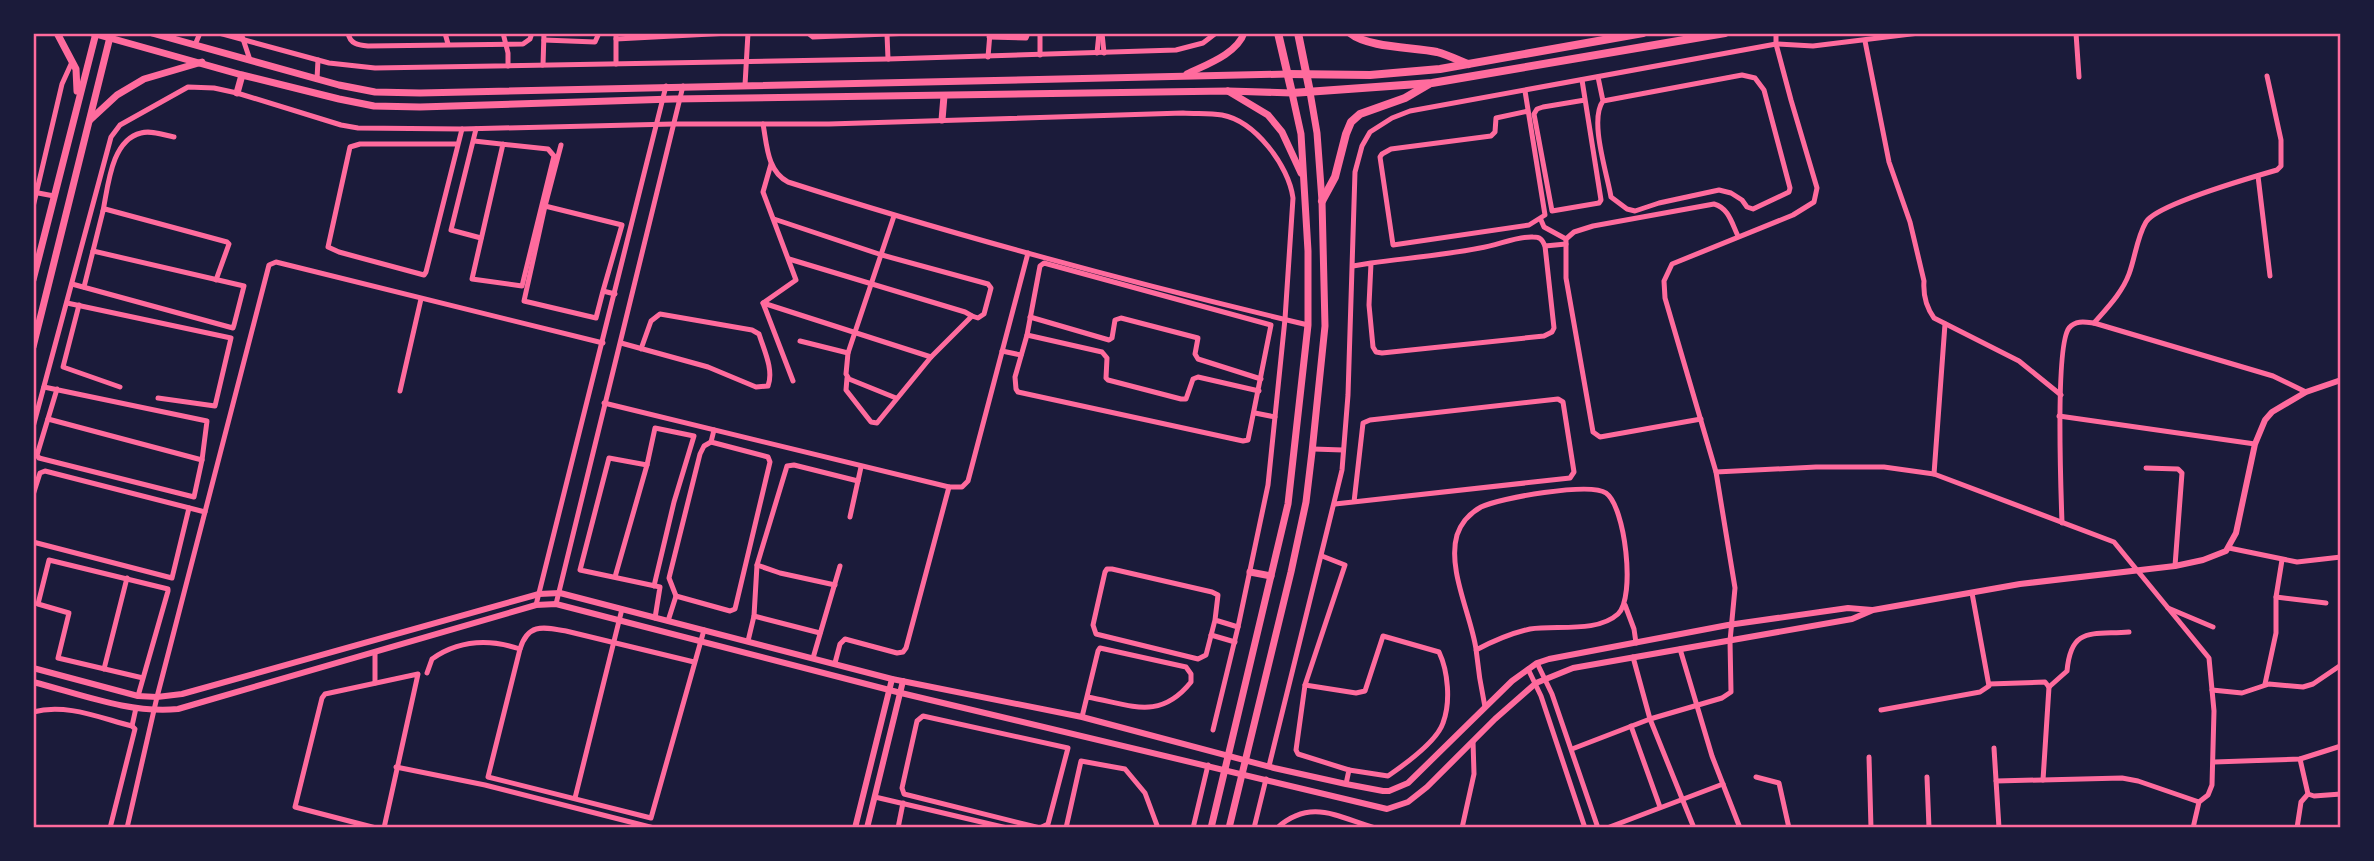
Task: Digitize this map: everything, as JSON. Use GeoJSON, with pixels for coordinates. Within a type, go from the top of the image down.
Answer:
{"type":"FeatureCollection","features":[{"type":"Feature","properties":{"kind":"main road"},"geometry":{"type":"LineString","coordinates":[[57,33],[76,69],[78,99]]}},
{"type":"Feature","properties":{"kind":"main road"},"geometry":{"type":"LineString","coordinates":[[152,33],[317,79],[375,92],[1288,74],[1370,75],[1440,69],[1639,34]]}},
{"type":"Feature","properties":{"kind":"main road"},"geometry":{"type":"LineString","coordinates":[[1183,76],[1217,59],[1241,42],[1244,33]]}},
{"type":"Feature","properties":{"kind":"main road"},"geometry":{"type":"LineString","coordinates":[[1211,828],[1288,504],[1308,325],[1308,251],[1301,134],[1278,33]]}},
{"type":"Feature","properties":{"kind":"main road"},"geometry":{"type":"LineString","coordinates":[[1229,828],[1306,502],[1325,326],[1322,201],[1317,133],[1298,33]]}},
{"type":"Feature","properties":{"kind":"main road"},"geometry":{"type":"LineString","coordinates":[[1350,33],[1356,38],[1382,44],[1437,52],[1469,64]]}},
{"type":"Feature","properties":{"kind":"main road"},"geometry":{"type":"LineString","coordinates":[[33,280],[94,34],[111,36],[242,75],[340,99],[374,106],[420,107],[680,99],[1310,92],[1432,83],[1725,33]]}},
{"type":"Feature","properties":{"kind":"main road"},"geometry":{"type":"LineString","coordinates":[[33,347],[111,36]]}},
{"type":"Feature","properties":{"kind":"main road"},"geometry":{"type":"LineString","coordinates":[[89,121],[117,95],[144,79],[202,62]]}},
{"type":"Feature","properties":{"kind":"main road"},"geometry":{"type":"LineString","coordinates":[[237,93],[242,75]]}},
{"type":"Feature","properties":{"kind":"main road"},"geometry":{"type":"LineString","coordinates":[[1322,201],[1335,177],[1351,122],[1360,114],[1405,98],[1432,83]]}},
{"type":"Feature","properties":{"kind":"main road"},"geometry":{"type":"LineString","coordinates":[[1228,91],[1269,115],[1282,132],[1304,177]]}},
{"type":"Feature","properties":{"kind":"main road"},"geometry":{"type":"LineString","coordinates":[[942,120],[944,96]]}},
{"type":"Feature","properties":{"kind":"main road"},"geometry":{"type":"LineString","coordinates":[[1251,572],[1270,576]]}},
{"type":"Feature","properties":{"kind":"street"},"geometry":{"type":"LineString","coordinates":[[195,45],[200,33]]}},
{"type":"Feature","properties":{"kind":"street"},"geometry":{"type":"LineString","coordinates":[[219,33],[242,37],[318,60],[374,68],[1104,53],[1176,50],[1203,43],[1216,33]]}},
{"type":"Feature","properties":{"kind":"street"},"geometry":{"type":"LineString","coordinates":[[348,33],[354,43],[368,46],[523,44],[530,39],[532,33]]}},
{"type":"Feature","properties":{"kind":"street"},"geometry":{"type":"LineString","coordinates":[[445,33],[448,44]]}},
{"type":"Feature","properties":{"kind":"street"},"geometry":{"type":"LineString","coordinates":[[503,33],[508,66]]}},
{"type":"Feature","properties":{"kind":"street"},"geometry":{"type":"LineString","coordinates":[[543,65],[544,37],[595,41],[599,33]]}},
{"type":"Feature","properties":{"kind":"street"},"geometry":{"type":"LineString","coordinates":[[616,64],[616,36],[730,33]]}},
{"type":"Feature","properties":{"kind":"street"},"geometry":{"type":"LineString","coordinates":[[745,85],[748,33]]}},
{"type":"Feature","properties":{"kind":"street"},"geometry":{"type":"LineString","coordinates":[[808,33],[813,37],[912,33]]}},
{"type":"Feature","properties":{"kind":"street"},"geometry":{"type":"LineString","coordinates":[[1040,33],[1040,55]]}},
{"type":"Feature","properties":{"kind":"street"},"geometry":{"type":"LineString","coordinates":[[1097,53],[1100,33]]}},
{"type":"Feature","properties":{"kind":"street"},"geometry":{"type":"LineString","coordinates":[[1100,33],[1104,53]]}},
{"type":"Feature","properties":{"kind":"street"},"geometry":{"type":"LineString","coordinates":[[1572,749],[1650,719],[1722,698],[1731,692],[1730,640],[1735,589],[1716,472],[1665,298],[1664,281],[1672,264],[1806,209],[1815,202],[1817,194],[1776,44],[1776,33]]}},
{"type":"Feature","properties":{"kind":"street"},"geometry":{"type":"LineString","coordinates":[[1269,766],[1335,504],[1343,450],[1353,266],[1353,186],[1362,146],[1370,132],[1392,118],[1410,111],[1776,44],[1813,46],[1919,33]]}},
{"type":"Feature","properties":{"kind":"street"},"geometry":{"type":"LineString","coordinates":[[2076,33],[2079,77]]}},
{"type":"Feature","properties":{"kind":"street"},"geometry":{"type":"LineString","coordinates":[[887,34],[888,59]]}},
{"type":"Feature","properties":{"kind":"street"},"geometry":{"type":"LineString","coordinates":[[988,57],[989,35],[1027,36],[1026,56]]}},
{"type":"Feature","properties":{"kind":"street"},"geometry":{"type":"LineString","coordinates":[[242,37],[250,61]]}},
{"type":"Feature","properties":{"kind":"street"},"geometry":{"type":"LineString","coordinates":[[1865,41],[1889,162],[1914,236],[1927,309],[1934,318],[2019,361],[2061,395]]}},
{"type":"Feature","properties":{"kind":"street"},"geometry":{"type":"LineString","coordinates":[[317,79],[318,60]]}},
{"type":"Feature","properties":{"kind":"street"},"geometry":{"type":"LineString","coordinates":[[33,207],[36,182],[62,84],[72,61]]}},
{"type":"Feature","properties":{"kind":"street"},"geometry":{"type":"LineString","coordinates":[[1742,75],[1755,78],[1764,90],[1790,188],[1788,192],[1753,209],[1731,193],[1719,190],[1635,211],[1615,202],[1611,197],[1597,123],[1598,107],[1603,101],[1742,75]]}},
{"type":"Feature","properties":{"kind":"street"},"geometry":{"type":"LineString","coordinates":[[2094,323],[2121,290],[2144,226],[2151,217],[2190,198],[2277,170],[2283,161],[2279,128],[2267,76]]}},
{"type":"Feature","properties":{"kind":"street"},"geometry":{"type":"LineString","coordinates":[[1598,77],[1603,101]]}},
{"type":"Feature","properties":{"kind":"street"},"geometry":{"type":"LineString","coordinates":[[1582,80],[1601,200],[1600,203],[1552,211],[1534,114],[1537,109],[1543,107],[1585,100]]}},
{"type":"Feature","properties":{"kind":"street"},"geometry":{"type":"LineString","coordinates":[[536,605],[666,86]]}},
{"type":"Feature","properties":{"kind":"street"},"geometry":{"type":"LineString","coordinates":[[556,604],[683,86]]}},
{"type":"Feature","properties":{"kind":"street"},"geometry":{"type":"LineString","coordinates":[[33,427],[108,144],[120,125],[182,88],[214,88],[237,93],[348,127],[462,130],[673,124],[830,124],[1183,113],[1223,115],[1237,121],[1269,147],[1279,159],[1292,190],[1285,319],[1268,485],[1251,572],[1213,730]]}},
{"type":"Feature","properties":{"kind":"street"},"geometry":{"type":"LineString","coordinates":[[1525,91],[1545,207],[1545,215],[1541,220],[1529,225],[1393,245],[1381,154],[1391,149],[1492,136],[1499,116],[1528,111]]}},
{"type":"Feature","properties":{"kind":"street"},"geometry":{"type":"LineString","coordinates":[[763,124],[771,164],[777,174],[788,182],[894,216],[1028,253],[1308,325]]}},
{"type":"Feature","properties":{"kind":"street"},"geometry":{"type":"LineString","coordinates":[[476,129],[451,230],[481,238]]}},
{"type":"Feature","properties":{"kind":"street"},"geometry":{"type":"LineString","coordinates":[[458,144],[360,144],[351,147],[328,247],[424,275],[462,130]]}},
{"type":"Feature","properties":{"kind":"street"},"geometry":{"type":"LineString","coordinates":[[84,287],[116,158],[126,141],[142,132],[174,136]]}},
{"type":"Feature","properties":{"kind":"street"},"geometry":{"type":"LineString","coordinates":[[474,141],[503,144],[548,149],[554,156],[522,286],[472,279],[503,144]]}},
{"type":"Feature","properties":{"kind":"street"},"geometry":{"type":"LineString","coordinates":[[545,206],[622,225],[596,318],[524,301],[545,206],[561,145]]}},
{"type":"Feature","properties":{"kind":"street"},"geometry":{"type":"LineString","coordinates":[[762,303],[796,280],[763,192],[771,164]]}},
{"type":"Feature","properties":{"kind":"street"},"geometry":{"type":"LineString","coordinates":[[2258,176],[2270,276]]}},
{"type":"Feature","properties":{"kind":"street"},"geometry":{"type":"LineString","coordinates":[[35,192],[54,196]]}},
{"type":"Feature","properties":{"kind":"street"},"geometry":{"type":"LineString","coordinates":[[1713,192],[1714,204]]}},
{"type":"Feature","properties":{"kind":"street"},"geometry":{"type":"LineString","coordinates":[[1701,419],[1600,438],[1593,432],[1566,278],[1566,242],[1574,232],[1593,226],[1714,204],[1721,206],[1728,214],[1738,236]]}},
{"type":"Feature","properties":{"kind":"street"},"geometry":{"type":"LineString","coordinates":[[103,211],[228,242],[216,280]]}},
{"type":"Feature","properties":{"kind":"street"},"geometry":{"type":"LineString","coordinates":[[894,216],[848,353],[846,390],[872,422],[881,420],[895,398],[972,316]]}},
{"type":"Feature","properties":{"kind":"street"},"geometry":{"type":"LineString","coordinates":[[774,219],[882,255],[988,284],[990,288],[984,314],[978,318],[789,258]]}},
{"type":"Feature","properties":{"kind":"street"},"geometry":{"type":"LineString","coordinates":[[1541,220],[1544,227],[1566,242]]}},
{"type":"Feature","properties":{"kind":"street"},"geometry":{"type":"LineString","coordinates":[[1353,266],[1371,263],[1482,248],[1529,236],[1538,237],[1545,246],[1555,320],[1552,332],[1544,336],[1376,352],[1373,347],[1369,305],[1371,263]]}},
{"type":"Feature","properties":{"kind":"street"},"geometry":{"type":"LineString","coordinates":[[1545,246],[1566,242]]}},
{"type":"Feature","properties":{"kind":"street"},"geometry":{"type":"LineString","coordinates":[[72,284],[233,328],[245,288],[93,251]]}},
{"type":"Feature","properties":{"kind":"street"},"geometry":{"type":"LineString","coordinates":[[604,403],[861,467],[949,487],[962,487],[968,481],[1028,253]]}},
{"type":"Feature","properties":{"kind":"street"},"geometry":{"type":"LineString","coordinates":[[127,828],[157,697],[269,265],[276,262],[603,343]]}},
{"type":"Feature","properties":{"kind":"street"},"geometry":{"type":"LineString","coordinates":[[1044,263],[1270,324],[1272,327],[1250,437],[1243,441],[1018,392],[1015,383],[1030,317],[1040,266],[1044,263]]}},
{"type":"Feature","properties":{"kind":"street"},"geometry":{"type":"LineString","coordinates":[[1018,291],[1034,295]]}},
{"type":"Feature","properties":{"kind":"street"},"geometry":{"type":"LineString","coordinates":[[603,292],[615,294]]}},
{"type":"Feature","properties":{"kind":"street"},"geometry":{"type":"LineString","coordinates":[[400,391],[421,299]]}},
{"type":"Feature","properties":{"kind":"street"},"geometry":{"type":"LineString","coordinates":[[67,303],[231,338],[217,405],[213,407],[158,398]]}},
{"type":"Feature","properties":{"kind":"street"},"geometry":{"type":"LineString","coordinates":[[762,303],[931,357]]}},
{"type":"Feature","properties":{"kind":"street"},"geometry":{"type":"LineString","coordinates":[[762,303],[793,381]]}},
{"type":"Feature","properties":{"kind":"street"},"geometry":{"type":"LineString","coordinates":[[79,305],[63,367],[120,387]]}},
{"type":"Feature","properties":{"kind":"street"},"geometry":{"type":"LineString","coordinates":[[621,343],[642,349],[708,367],[756,387],[768,386],[770,382],[759,334],[752,330],[660,314],[651,321],[642,349]]}},
{"type":"Feature","properties":{"kind":"street"},"geometry":{"type":"LineString","coordinates":[[1030,317],[1110,340],[1115,320],[1119,318],[1198,338],[1195,354],[1198,359],[1261,379]]}},
{"type":"Feature","properties":{"kind":"street"},"geometry":{"type":"LineString","coordinates":[[2062,523],[2059,416],[2063,345],[2066,334],[2076,323],[2094,323],[2273,376],[2305,393]]}},
{"type":"Feature","properties":{"kind":"street"},"geometry":{"type":"LineString","coordinates":[[1934,474],[1945,324]]}},
{"type":"Feature","properties":{"kind":"street"},"geometry":{"type":"LineString","coordinates":[[1027,335],[1102,352],[1108,358],[1108,380],[1181,399],[1186,399],[1193,379],[1198,377],[1259,391]]}},
{"type":"Feature","properties":{"kind":"street"},"geometry":{"type":"LineString","coordinates":[[800,341],[848,353]]}},
{"type":"Feature","properties":{"kind":"street"},"geometry":{"type":"LineString","coordinates":[[1002,351],[1021,355]]}},
{"type":"Feature","properties":{"kind":"street"},"geometry":{"type":"LineString","coordinates":[[1267,353],[1281,355]]}},
{"type":"Feature","properties":{"kind":"street"},"geometry":{"type":"LineString","coordinates":[[847,379],[895,398]]}},
{"type":"Feature","properties":{"kind":"street"},"geometry":{"type":"LineString","coordinates":[[2229,548],[2236,533],[2255,444],[2265,421],[2272,412],[2305,393],[2341,380]]}},
{"type":"Feature","properties":{"kind":"street"},"geometry":{"type":"LineString","coordinates":[[44,387],[57,388],[207,422],[202,460],[192,498],[40,459],[37,455],[57,388]]}},
{"type":"Feature","properties":{"kind":"street"},"geometry":{"type":"LineString","coordinates":[[1335,504],[1354,502],[1570,478],[1574,472],[1563,402],[1558,399],[1370,419],[1363,423],[1354,502]]}},
{"type":"Feature","properties":{"kind":"street"},"geometry":{"type":"LineString","coordinates":[[1255,413],[1275,418]]}},
{"type":"Feature","properties":{"kind":"street"},"geometry":{"type":"LineString","coordinates":[[2059,416],[2255,444]]}},
{"type":"Feature","properties":{"kind":"street"},"geometry":{"type":"LineString","coordinates":[[48,419],[202,460]]}},
{"type":"Feature","properties":{"kind":"street"},"geometry":{"type":"LineString","coordinates":[[615,577],[655,428],[694,436],[674,502],[654,586]]}},
{"type":"Feature","properties":{"kind":"street"},"geometry":{"type":"LineString","coordinates":[[711,442],[714,430]]}},
{"type":"Feature","properties":{"kind":"street"},"geometry":{"type":"LineString","coordinates":[[668,621],[676,596],[669,578],[704,446],[711,442],[768,457],[770,462],[735,609],[730,611],[676,596]]}},
{"type":"Feature","properties":{"kind":"street"},"geometry":{"type":"LineString","coordinates":[[1312,449],[1343,450]]}},
{"type":"Feature","properties":{"kind":"street"},"geometry":{"type":"LineString","coordinates":[[647,465],[609,458],[580,570],[660,587],[655,618]]}},
{"type":"Feature","properties":{"kind":"street"},"geometry":{"type":"LineString","coordinates":[[748,642],[754,616],[757,565],[787,466],[794,465],[858,481]]}},
{"type":"Feature","properties":{"kind":"street"},"geometry":{"type":"LineString","coordinates":[[850,517],[861,467]]}},
{"type":"Feature","properties":{"kind":"street"},"geometry":{"type":"LineString","coordinates":[[1716,472],[1884,467],[1934,474],[2114,542],[2209,659],[2214,762],[2210,790],[2199,802],[2193,828]]}},
{"type":"Feature","properties":{"kind":"street"},"geometry":{"type":"LineString","coordinates":[[2146,468],[2178,470],[2182,473],[2175,566]]}},
{"type":"Feature","properties":{"kind":"street"},"geometry":{"type":"LineString","coordinates":[[33,495],[40,473],[45,471],[205,512]]}},
{"type":"Feature","properties":{"kind":"street"},"geometry":{"type":"LineString","coordinates":[[835,663],[840,644],[845,639],[897,653],[906,648],[949,487]]}},
{"type":"Feature","properties":{"kind":"street"},"geometry":{"type":"LineString","coordinates":[[1485,707],[1476,650],[1459,586],[1456,558],[1457,535],[1465,519],[1481,507],[1504,499],[1579,489],[1605,492],[1615,504],[1620,524],[1628,567],[1625,605],[1636,643]]}},
{"type":"Feature","properties":{"kind":"street"},"geometry":{"type":"LineString","coordinates":[[33,542],[172,578],[189,508]]}},
{"type":"Feature","properties":{"kind":"street"},"geometry":{"type":"LineString","coordinates":[[33,682],[136,708],[155,711],[178,709],[536,605],[556,604],[901,693],[1387,809],[1408,802],[1427,787],[1536,683],[1545,677],[1573,668],[1852,619],[1874,610],[2020,584],[2175,566],[2203,560],[2229,548],[2303,562],[2341,557]]}},
{"type":"Feature","properties":{"kind":"street"},"geometry":{"type":"LineString","coordinates":[[1305,685],[1366,691],[1383,636],[1439,652],[1447,681],[1443,723],[1433,738],[1388,776],[1349,770],[1298,754],[1296,750],[1305,685],[1345,565],[1322,556]]}},
{"type":"Feature","properties":{"kind":"street"},"geometry":{"type":"LineString","coordinates":[[138,696],[144,678],[168,590],[50,560],[39,606],[69,614],[58,658],[144,678]]}},
{"type":"Feature","properties":{"kind":"street"},"geometry":{"type":"LineString","coordinates":[[2265,684],[2276,634],[2276,597],[2282,560]]}},
{"type":"Feature","properties":{"kind":"street"},"geometry":{"type":"LineString","coordinates":[[757,565],[835,585]]}},
{"type":"Feature","properties":{"kind":"street"},"geometry":{"type":"LineString","coordinates":[[813,658],[840,566]]}},
{"type":"Feature","properties":{"kind":"street"},"geometry":{"type":"LineString","coordinates":[[1108,569],[1212,592],[1218,595],[1219,602],[1215,620],[1206,655],[1198,659],[1096,634],[1093,625],[1105,572],[1108,569]]}},
{"type":"Feature","properties":{"kind":"street"},"geometry":{"type":"LineString","coordinates":[[104,669],[127,578]]}},
{"type":"Feature","properties":{"kind":"street"},"geometry":{"type":"LineString","coordinates":[[33,668],[138,696],[182,694],[540,594],[560,593],[892,679],[1082,717],[1269,766],[1383,792],[1408,783],[1485,707],[1537,663],[1563,655],[1732,625],[1848,608],[1874,610]]}},
{"type":"Feature","properties":{"kind":"street"},"geometry":{"type":"LineString","coordinates":[[1972,593],[1989,684]]}},
{"type":"Feature","properties":{"kind":"street"},"geometry":{"type":"LineString","coordinates":[[2276,597],[2326,603]]}},
{"type":"Feature","properties":{"kind":"street"},"geometry":{"type":"LineString","coordinates":[[1476,650],[1530,629],[1591,625],[1605,621],[1620,612],[1625,605]]}},
{"type":"Feature","properties":{"kind":"street"},"geometry":{"type":"LineString","coordinates":[[2168,608],[2213,627]]}},
{"type":"Feature","properties":{"kind":"street"},"geometry":{"type":"LineString","coordinates":[[575,798],[622,609]]}},
{"type":"Feature","properties":{"kind":"street"},"geometry":{"type":"LineString","coordinates":[[754,616],[820,633]]}},
{"type":"Feature","properties":{"kind":"street"},"geometry":{"type":"LineString","coordinates":[[1215,620],[1238,627]]}},
{"type":"Feature","properties":{"kind":"street"},"geometry":{"type":"LineString","coordinates":[[694,662],[566,631],[531,630],[525,635],[520,649],[488,777],[651,818],[704,630]]}},
{"type":"Feature","properties":{"kind":"street"},"geometry":{"type":"LineString","coordinates":[[2049,687],[2067,671],[2068,656],[2076,640],[2086,635],[2129,632]]}},
{"type":"Feature","properties":{"kind":"street"},"geometry":{"type":"LineString","coordinates":[[1211,635],[1235,642]]}},
{"type":"Feature","properties":{"kind":"street"},"geometry":{"type":"LineString","coordinates":[[427,673],[432,659],[448,649],[494,642],[520,649]]}},
{"type":"Feature","properties":{"kind":"street"},"geometry":{"type":"LineString","coordinates":[[1082,717],[1087,696],[1100,648],[1186,667],[1191,674],[1191,682],[1182,693],[1164,706],[1152,708],[1087,696]]}},
{"type":"Feature","properties":{"kind":"street"},"geometry":{"type":"LineString","coordinates":[[1680,649],[1723,784],[1740,828]]}},
{"type":"Feature","properties":{"kind":"street"},"geometry":{"type":"LineString","coordinates":[[375,652],[375,684]]}},
{"type":"Feature","properties":{"kind":"street"},"geometry":{"type":"LineString","coordinates":[[1633,657],[1650,719],[1694,828]]}},
{"type":"Feature","properties":{"kind":"street"},"geometry":{"type":"LineString","coordinates":[[1537,663],[1545,677],[1572,749],[1598,828]]}},
{"type":"Feature","properties":{"kind":"street"},"geometry":{"type":"LineString","coordinates":[[2212,690],[2242,693],[2256,690],[2265,684],[2308,686],[2341,665]]}},
{"type":"Feature","properties":{"kind":"street"},"geometry":{"type":"LineString","coordinates":[[1528,669],[1536,683],[1585,828]]}},
{"type":"Feature","properties":{"kind":"street"},"geometry":{"type":"LineString","coordinates":[[376,828],[295,807],[322,698],[325,694],[418,674],[384,828]]}},
{"type":"Feature","properties":{"kind":"street"},"geometry":{"type":"LineString","coordinates":[[855,828],[892,679]]}},
{"type":"Feature","properties":{"kind":"street"},"geometry":{"type":"LineString","coordinates":[[867,828],[903,681]]}},
{"type":"Feature","properties":{"kind":"street"},"geometry":{"type":"LineString","coordinates":[[1881,710],[1980,692],[1989,684],[2045,682],[2049,687],[2043,780]]}},
{"type":"Feature","properties":{"kind":"street"},"geometry":{"type":"LineString","coordinates":[[33,712],[51,708],[67,709],[132,726]]}},
{"type":"Feature","properties":{"kind":"street"},"geometry":{"type":"LineString","coordinates":[[110,828],[135,733],[132,726],[136,708]]}},
{"type":"Feature","properties":{"kind":"street"},"geometry":{"type":"LineString","coordinates":[[1068,748],[923,716],[917,721],[902,792],[1044,827],[1048,824],[1068,748],[1070,732]]}},
{"type":"Feature","properties":{"kind":"street"},"geometry":{"type":"LineString","coordinates":[[1631,726],[1660,807]]}},
{"type":"Feature","properties":{"kind":"street"},"geometry":{"type":"LineString","coordinates":[[1462,828],[1474,774],[1473,741]]}},
{"type":"Feature","properties":{"kind":"street"},"geometry":{"type":"LineString","coordinates":[[2214,762],[2300,760],[2341,746]]}},
{"type":"Feature","properties":{"kind":"street"},"geometry":{"type":"LineString","coordinates":[[1994,748],[1999,828]]}},
{"type":"Feature","properties":{"kind":"street"},"geometry":{"type":"LineString","coordinates":[[1869,757],[1871,828]]}},
{"type":"Feature","properties":{"kind":"street"},"geometry":{"type":"LineString","coordinates":[[2300,760],[2308,794]]}},
{"type":"Feature","properties":{"kind":"street"},"geometry":{"type":"LineString","coordinates":[[1066,828],[1082,761],[1125,769],[1145,793],[1158,828]]}},
{"type":"Feature","properties":{"kind":"street"},"geometry":{"type":"LineString","coordinates":[[1193,828],[1208,765]]}},
{"type":"Feature","properties":{"kind":"street"},"geometry":{"type":"LineString","coordinates":[[396,767],[514,792],[654,828]]}},
{"type":"Feature","properties":{"kind":"street"},"geometry":{"type":"LineString","coordinates":[[1346,784],[1349,770]]}},
{"type":"Feature","properties":{"kind":"street"},"geometry":{"type":"LineString","coordinates":[[1927,777],[1929,828]]}},
{"type":"Feature","properties":{"kind":"street"},"geometry":{"type":"LineString","coordinates":[[1756,778],[1779,783],[1789,828]]}},
{"type":"Feature","properties":{"kind":"street"},"geometry":{"type":"LineString","coordinates":[[1996,781],[2122,778],[2199,802]]}},
{"type":"Feature","properties":{"kind":"street"},"geometry":{"type":"LineString","coordinates":[[1254,828],[1266,779]]}},
{"type":"Feature","properties":{"kind":"street"},"geometry":{"type":"LineString","coordinates":[[1608,828],[1620,826],[1660,807],[1723,784]]}},
{"type":"Feature","properties":{"kind":"street"},"geometry":{"type":"LineString","coordinates":[[2308,794],[2341,794]]}},
{"type":"Feature","properties":{"kind":"street"},"geometry":{"type":"LineString","coordinates":[[2297,828],[2301,802],[2308,794]]}},
{"type":"Feature","properties":{"kind":"street"},"geometry":{"type":"LineString","coordinates":[[875,797],[989,826],[1007,828]]}},
{"type":"Feature","properties":{"kind":"street"},"geometry":{"type":"LineString","coordinates":[[898,828],[903,803]]}},
{"type":"Feature","properties":{"kind":"street"},"geometry":{"type":"LineString","coordinates":[[1277,828],[1295,814],[1310,811],[1376,828]]}}]}
